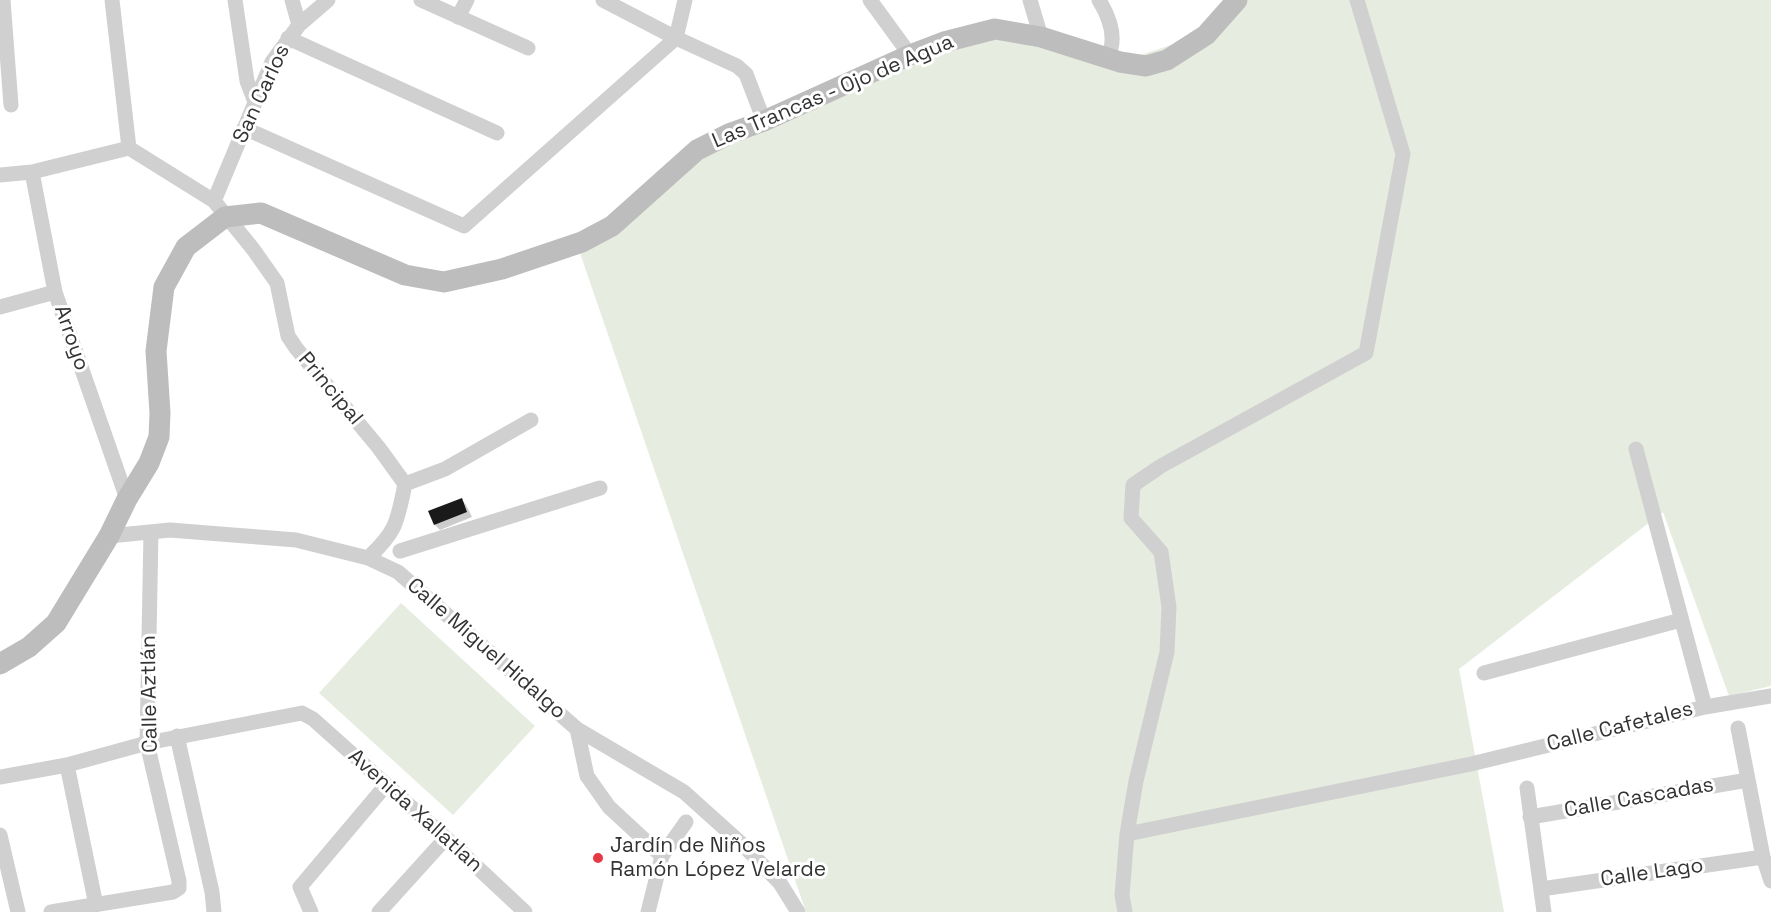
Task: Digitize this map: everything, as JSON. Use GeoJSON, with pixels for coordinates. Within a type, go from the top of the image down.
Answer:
{"type":"FeatureCollection","features":[{"type":"Feature","properties":{"kind":"street"},"geometry":{"type":"LineString","coordinates":[[3,0],[5,74],[11,105]]}},
{"type":"Feature","properties":{"kind":"street"},"geometry":{"type":"LineString","coordinates":[[0,175],[32,172],[129,148],[112,0]]}},
{"type":"Feature","properties":{"kind":"street"},"geometry":{"type":"LineString","coordinates":[[235,0],[247,81],[255,102]]}},
{"type":"Feature","properties":{"kind":"street"},"geometry":{"type":"LineString","coordinates":[[292,0],[299,25]]}},
{"type":"Feature","properties":{"kind":"street","name":"San Carlos"},"geometry":{"type":"LineString","coordinates":[[220,209],[244,128],[272,62],[299,25],[328,0]]}},
{"type":"Feature","properties":{"kind":"street"},"geometry":{"type":"LineString","coordinates":[[421,0],[528,48]]}},
{"type":"Feature","properties":{"kind":"street"},"geometry":{"type":"LineString","coordinates":[[458,17],[467,0]]}},
{"type":"Feature","properties":{"kind":"street"},"geometry":{"type":"LineString","coordinates":[[603,0],[676,38],[737,66],[746,74],[765,121]]}},
{"type":"Feature","properties":{"kind":"street"},"geometry":{"type":"LineString","coordinates":[[244,128],[465,226],[676,38],[685,0]]}},
{"type":"Feature","properties":{"kind":"street"},"geometry":{"type":"LineString","coordinates":[[870,0],[910,55]]}},
{"type":"Feature","properties":{"kind":"street"},"geometry":{"type":"LineString","coordinates":[[1030,0],[1041,37]]}},
{"type":"Feature","properties":{"kind":"street"},"geometry":{"type":"LineString","coordinates":[[1099,0],[1112,28],[1113,49],[1107,58]]}},
{"type":"Feature","properties":{"kind":"street","name":"Las Trancas - Ojo de Agua"},"geometry":{"type":"LineString","coordinates":[[220,209],[261,213],[405,275],[444,282],[502,269],[582,242],[612,226],[697,150],[731,133],[765,121],[910,55],[944,42],[995,29],[1041,37],[1107,58],[1146,66],[1167,60],[1206,35],[1237,0]]}},
{"type":"Feature","properties":{"kind":"street"},"geometry":{"type":"LineString","coordinates":[[1125,912],[1122,896],[1127,834],[1136,781],[1167,652],[1169,607],[1161,552],[1131,518],[1133,485],[1161,466],[1366,353],[1403,154],[1357,0]]}},
{"type":"Feature","properties":{"kind":"street"},"geometry":{"type":"LineString","coordinates":[[288,38],[497,133]]}},
{"type":"Feature","properties":{"kind":"street","name":"Principal"},"geometry":{"type":"LineString","coordinates":[[129,148],[192,186],[220,209],[253,249],[277,283],[288,336],[379,448],[405,484]]}},
{"type":"Feature","properties":{"kind":"street","name":"Arroyo"},"geometry":{"type":"LineString","coordinates":[[32,172],[55,292],[127,499]]}},
{"type":"Feature","properties":{"kind":"street"},"geometry":{"type":"LineString","coordinates":[[0,664],[29,647],[56,623],[109,536],[127,499],[149,463],[159,437],[160,413],[156,351],[164,287],[186,247],[220,209]]}},
{"type":"Feature","properties":{"kind":"street"},"geometry":{"type":"LineString","coordinates":[[0,307],[55,292]]}},
{"type":"Feature","properties":{"kind":"street"},"geometry":{"type":"LineString","coordinates":[[398,572],[400,551],[396,525],[405,484],[445,469],[531,420]]}},
{"type":"Feature","properties":{"kind":"street"},"geometry":{"type":"LineString","coordinates":[[1636,449],[1705,706]]}},
{"type":"Feature","properties":{"kind":"street"},"geometry":{"type":"LineString","coordinates":[[400,551],[600,488]]}},
{"type":"Feature","properties":{"kind":"street"},"geometry":{"type":"LineString","coordinates":[[368,558],[383,544],[396,525]]}},
{"type":"Feature","properties":{"kind":"street","name":"Calle Miguel Hidalgo"},"geometry":{"type":"LineString","coordinates":[[109,536],[170,530],[297,540],[368,558],[398,572],[577,729],[684,792],[743,845],[780,883],[798,912]]}},
{"type":"Feature","properties":{"kind":"street","name":"Calle Aztlán"},"geometry":{"type":"LineString","coordinates":[[96,905],[179,888],[147,743],[151,532]]}},
{"type":"Feature","properties":{"kind":"street"},"geometry":{"type":"LineString","coordinates":[[1484,673],[1681,620]]}},
{"type":"Feature","properties":{"kind":"street","name":"Calle Cafetales"},"geometry":{"type":"LineString","coordinates":[[1127,834],[1471,764],[1705,706],[1771,696]]}},
{"type":"Feature","properties":{"kind":"street","name":"Avenida Xallatlan"},"geometry":{"type":"LineString","coordinates":[[177,736],[302,713],[313,719],[446,838],[517,909]]}},
{"type":"Feature","properties":{"kind":"street"},"geometry":{"type":"LineString","coordinates":[[1738,728],[1763,857],[1771,881]]}},
{"type":"Feature","properties":{"kind":"street"},"geometry":{"type":"LineString","coordinates":[[577,729],[587,776],[609,807],[662,856]]}},
{"type":"Feature","properties":{"kind":"street"},"geometry":{"type":"LineString","coordinates":[[0,777],[67,765],[177,736],[212,892],[214,912]]}},
{"type":"Feature","properties":{"kind":"street"},"geometry":{"type":"LineString","coordinates":[[51,912],[96,905],[67,765]]}},
{"type":"Feature","properties":{"kind":"street","name":"Calle Cascadas"},"geometry":{"type":"LineString","coordinates":[[1530,817],[1748,780]]}},
{"type":"Feature","properties":{"kind":"street"},"geometry":{"type":"LineString","coordinates":[[311,912],[300,887],[386,785]]}},
{"type":"Feature","properties":{"kind":"street"},"geometry":{"type":"LineString","coordinates":[[1527,788],[1544,912]]}},
{"type":"Feature","properties":{"kind":"street"},"geometry":{"type":"LineString","coordinates":[[651,910],[653,884],[662,856],[686,822]]}},
{"type":"Feature","properties":{"kind":"street"},"geometry":{"type":"LineString","coordinates":[[0,835],[18,912]]}},
{"type":"Feature","properties":{"kind":"street"},"geometry":{"type":"LineString","coordinates":[[379,912],[446,838]]}},
{"type":"Feature","properties":{"kind":"street","name":"Calle Lago"},"geometry":{"type":"LineString","coordinates":[[1541,889],[1763,857]]}},
{"type":"Feature","properties":{"kind":"shaded area"},"geometry":{"type":"Polygon","coordinates":[[[1242,0],[1771,0],[1771,686],[1729,696],[1663,512],[1459,669],[1504,912],[806,912],[579,250],[709,137],[987,32],[1123,61],[1198,36],[1242,0]]]}},
{"type":"Feature","properties":{"kind":"shaded area"},"geometry":{"type":"Polygon","coordinates":[[[401,603],[535,726],[453,815],[319,693],[401,603]]]}},
{"type":"Feature","properties":{"kind":"building"},"geometry":{"type":"Polygon","coordinates":[[[462,498],[467,512],[434,525],[428,511],[462,498]]]}},
{"type":"Feature","properties":{"kind":"place","name":"Jardín de Niños Ramón López Velarde"},"geometry":{"type":"Point","coordinates":[598,858]}}]}
